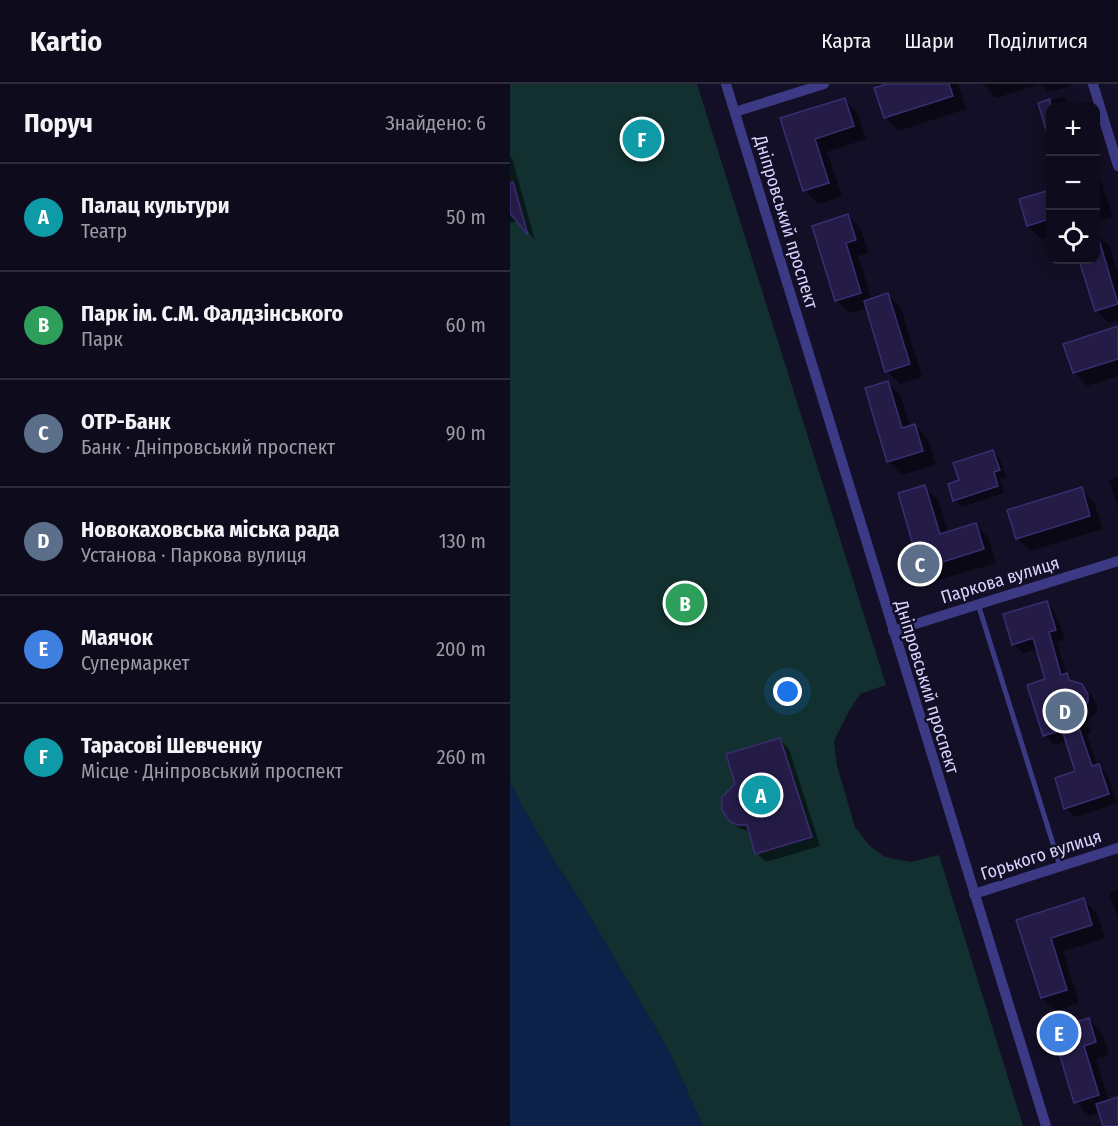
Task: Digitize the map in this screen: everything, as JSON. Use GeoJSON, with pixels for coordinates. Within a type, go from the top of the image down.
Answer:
{"type":"FeatureCollection","features":[{"type":"Feature","properties":{"kind":"street","name":"Дніпровський проспект"},"geometry":{"type":"LineString","coordinates":[[726,84],[1046,1126]]}},
{"type":"Feature","properties":{"kind":"street"},"geometry":{"type":"LineString","coordinates":[[735,112],[824,84]]}},
{"type":"Feature","properties":{"kind":"street"},"geometry":{"type":"LineString","coordinates":[[1093,84],[1112,127],[1118,166]]}},
{"type":"Feature","properties":{"kind":"street","name":"Паркова вулиця"},"geometry":{"type":"LineString","coordinates":[[893,631],[1118,561]]}},
{"type":"Feature","properties":{"kind":"street","name":"Горького вулиця"},"geometry":{"type":"LineString","coordinates":[[974,894],[1118,848]]}},
{"type":"Feature","properties":{"kind":"lane"},"geometry":{"type":"LineString","coordinates":[[978,604],[1060,866]]}},
{"type":"Feature","properties":{"kind":"green space"},"geometry":{"type":"Polygon","coordinates":[[[510,84],[697,84],[886,685],[860,694],[834,741],[837,766],[855,827],[869,845],[885,857],[910,862],[939,855],[1023,1126],[703,1126],[669,1051],[521,804],[510,781],[510,84]]]}},
{"type":"Feature","properties":{"kind":"water"},"geometry":{"type":"Polygon","coordinates":[[[510,781],[550,854],[582,903],[669,1051],[703,1126],[510,1126],[510,781]]]}},
{"type":"Feature","properties":{"kind":"building"},"geometry":{"type":"Polygon","coordinates":[[[887,84],[949,84],[953,96],[884,118],[874,88],[887,84]]]}},
{"type":"Feature","properties":{"kind":"building"},"geometry":{"type":"Polygon","coordinates":[[[845,98],[854,126],[815,139],[829,183],[803,191],[780,118],[845,98]]]}},
{"type":"Feature","properties":{"kind":"building"},"geometry":{"type":"Polygon","coordinates":[[[1050,99],[1050,102],[1046,102],[1046,129],[1038,103],[1050,99]]]}},
{"type":"Feature","properties":{"kind":"building"},"geometry":{"type":"Polygon","coordinates":[[[513,182],[528,235],[510,213],[510,183],[513,182]]]}},
{"type":"Feature","properties":{"kind":"building"},"geometry":{"type":"Polygon","coordinates":[[[1046,191],[1046,220],[1027,226],[1019,199],[1046,191]]]}},
{"type":"Feature","properties":{"kind":"building"},"geometry":{"type":"Polygon","coordinates":[[[848,214],[856,240],[846,243],[861,293],[835,301],[812,226],[848,214]]]}},
{"type":"Feature","properties":{"kind":"building"},"geometry":{"type":"Polygon","coordinates":[[[1100,243],[1118,304],[1095,311],[1080,264],[1100,264],[1100,243]]]}},
{"type":"Feature","properties":{"kind":"building"},"geometry":{"type":"Polygon","coordinates":[[[888,293],[910,364],[885,372],[864,301],[888,293]]]}},
{"type":"Feature","properties":{"kind":"building"},"geometry":{"type":"Polygon","coordinates":[[[1118,326],[1118,359],[1073,373],[1063,344],[1118,326]]]}},
{"type":"Feature","properties":{"kind":"building"},"geometry":{"type":"Polygon","coordinates":[[[888,381],[902,428],[915,424],[923,451],[887,462],[865,388],[888,381]]]}},
{"type":"Feature","properties":{"kind":"building"},"geometry":{"type":"Polygon","coordinates":[[[993,450],[1000,470],[994,472],[998,486],[953,501],[948,484],[959,480],[953,463],[993,450]]]}},
{"type":"Feature","properties":{"kind":"building"},"geometry":{"type":"Polygon","coordinates":[[[925,485],[940,534],[976,523],[984,549],[920,569],[898,493],[925,485]]]}},
{"type":"Feature","properties":{"kind":"building"},"geometry":{"type":"Polygon","coordinates":[[[1082,487],[1090,516],[1016,539],[1007,510],[1082,487]]]}},
{"type":"Feature","properties":{"kind":"building"},"geometry":{"type":"Polygon","coordinates":[[[1047,601],[1056,630],[1049,632],[1061,675],[1067,673],[1069,680],[1082,684],[1088,695],[1088,702],[1079,712],[1082,724],[1078,725],[1092,766],[1099,764],[1109,794],[1064,809],[1055,778],[1075,771],[1062,730],[1043,736],[1027,685],[1045,679],[1033,638],[1012,645],[1003,614],[1047,601]]]}},
{"type":"Feature","properties":{"kind":"building"},"geometry":{"type":"Polygon","coordinates":[[[780,738],[812,837],[755,854],[747,825],[737,825],[729,821],[722,810],[722,797],[735,784],[726,754],[780,738]]]}},
{"type":"Feature","properties":{"kind":"building"},"geometry":{"type":"Polygon","coordinates":[[[1084,898],[1092,925],[1051,938],[1067,990],[1041,998],[1016,920],[1084,898]]]}},
{"type":"Feature","properties":{"kind":"building"},"geometry":{"type":"Polygon","coordinates":[[[1089,1018],[1096,1042],[1084,1046],[1099,1095],[1074,1103],[1052,1029],[1089,1018]]]}},
{"type":"Feature","properties":{"kind":"building"},"geometry":{"type":"Polygon","coordinates":[[[1118,1097],[1118,1126],[1103,1126],[1096,1104],[1118,1097]]]}},
{"type":"Feature","properties":{"kind":"place","name":"Тарасові Шевченку"},"geometry":{"type":"Point","coordinates":[642,139]}},
{"type":"Feature","properties":{"kind":"place","name":"ОТР-Банк"},"geometry":{"type":"Point","coordinates":[920,564]}},
{"type":"Feature","properties":{"kind":"place","name":"Парк ім. С.М. Фалдзінського"},"geometry":{"type":"Point","coordinates":[685,603]}},
{"type":"Feature","properties":{"kind":"place","name":"Новокаховська міська рада"},"geometry":{"type":"Point","coordinates":[1065,711]}},
{"type":"Feature","properties":{"kind":"place","name":"Палац культури"},"geometry":{"type":"Point","coordinates":[761,795]}},
{"type":"Feature","properties":{"kind":"place","name":"Маячок"},"geometry":{"type":"Point","coordinates":[1059,1033]}}]}
